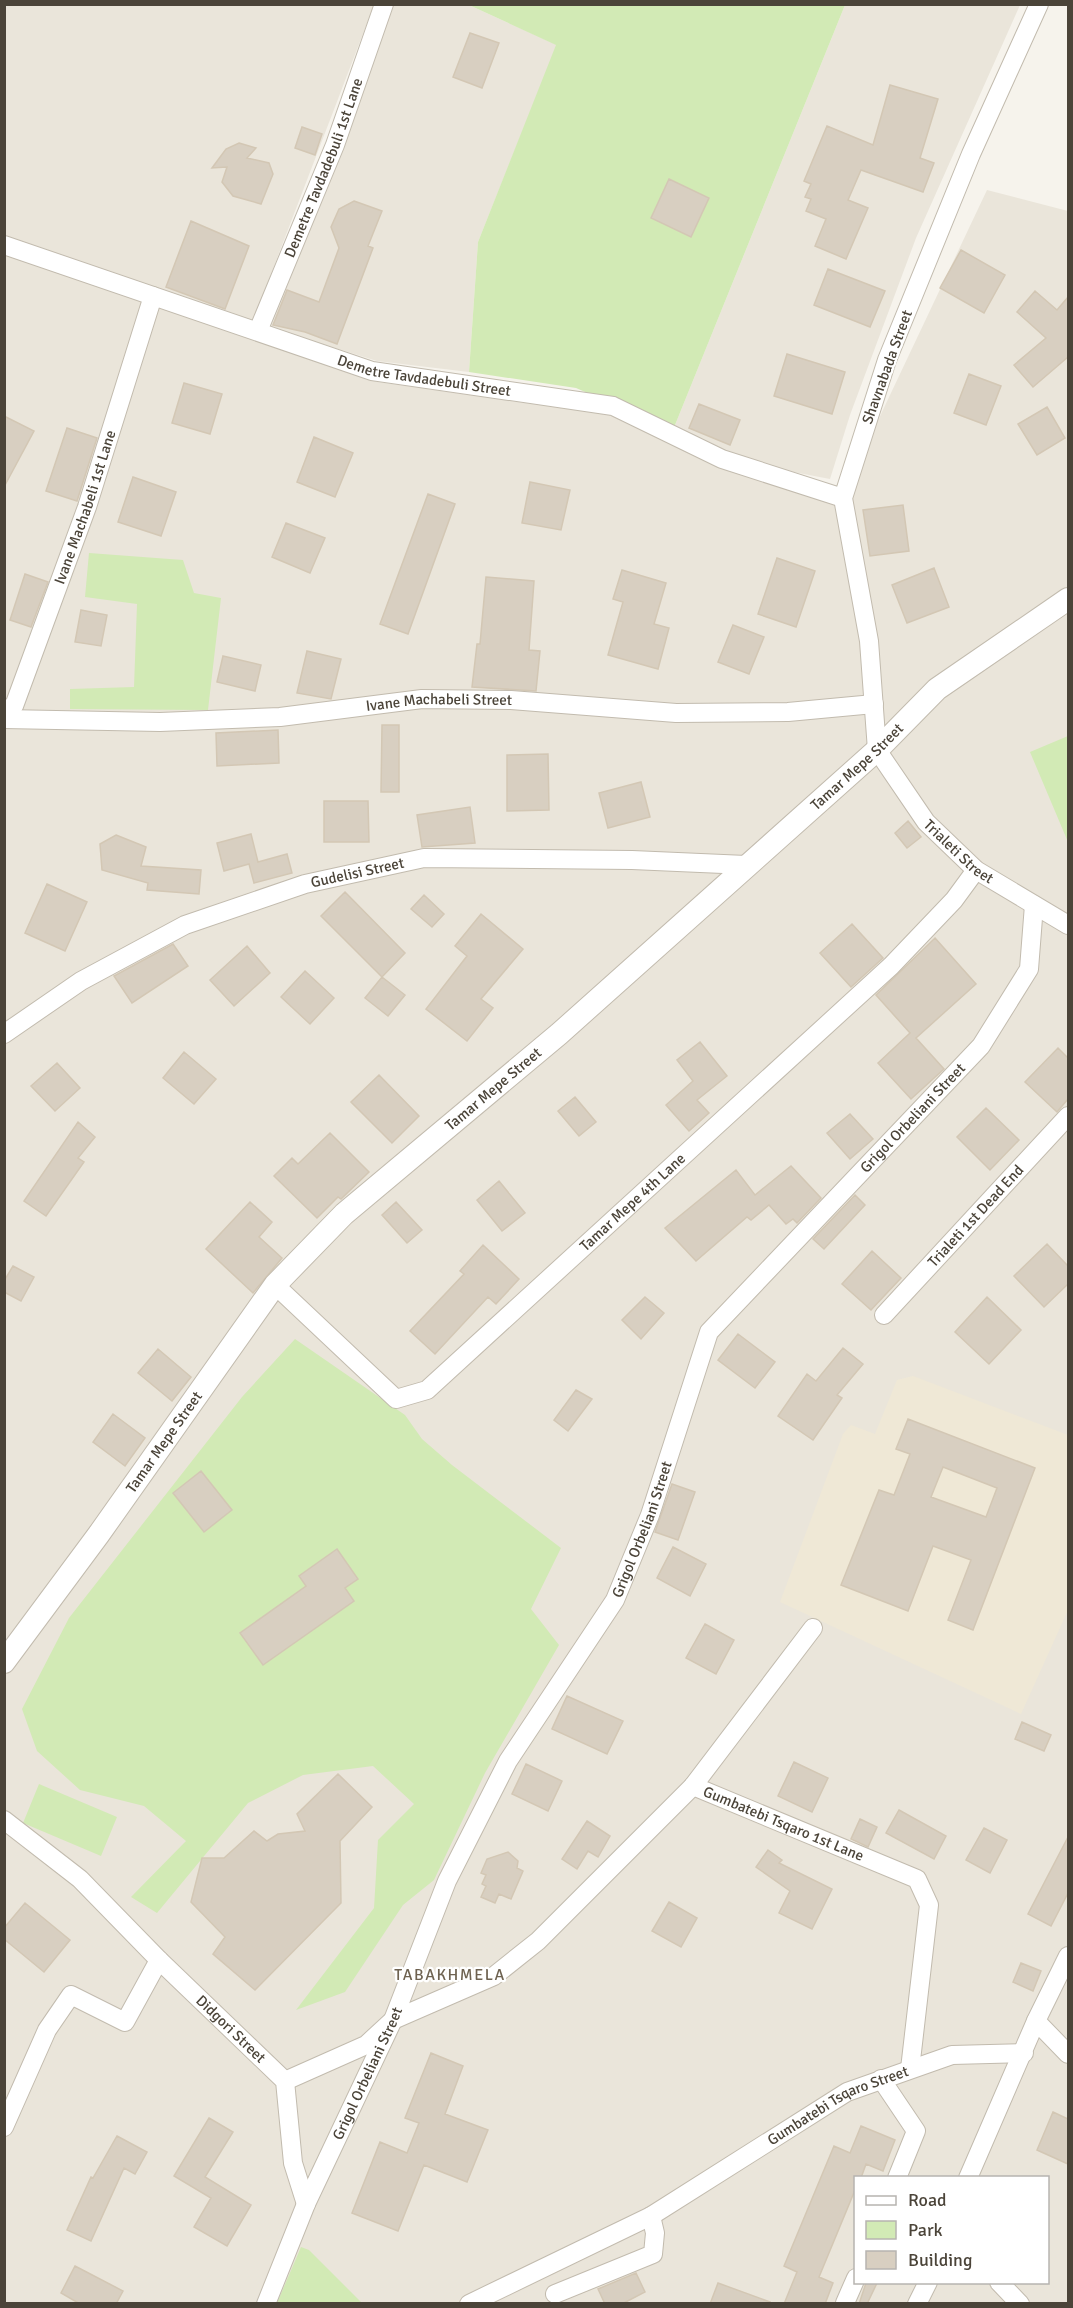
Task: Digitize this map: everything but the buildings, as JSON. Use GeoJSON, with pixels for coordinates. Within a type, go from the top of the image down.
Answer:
{"type":"FeatureCollection","features":[{"type":"Feature","properties":{"kind":"street","name":"Demetre Tavdadebuli 1st Lane"},"geometry":{"type":"LineString","coordinates":[[258,332],[330,156],[384,4]]}},
{"type":"Feature","properties":{"kind":"street","name":"Shavnabada Street"},"geometry":{"type":"LineString","coordinates":[[877,750],[869,641],[843,498],[887,360],[971,154],[1039,4]]}},
{"type":"Feature","properties":{"kind":"street","name":"Demetre Tavdadebuli Street"},"geometry":{"type":"LineString","coordinates":[[4,245],[372,371],[613,406],[722,459],[843,498]]}},
{"type":"Feature","properties":{"kind":"street","name":"Ivane Machabeli 1st Lane"},"geometry":{"type":"LineString","coordinates":[[4,710],[14,706],[87,507],[153,296]]}},
{"type":"Feature","properties":{"kind":"street","name":"Tamar Mepe Street"},"geometry":{"type":"LineString","coordinates":[[4,1662],[99,1534],[274,1285],[344,1214],[559,1034],[877,750],[937,689],[1068,598]]}},
{"type":"Feature","properties":{"kind":"street","name":"Ivane Machabeli Street"},"geometry":{"type":"LineString","coordinates":[[4,719],[160,722],[280,717],[422,699],[511,700],[676,713],[788,712],[874,704]]}},
{"type":"Feature","properties":{"kind":"street","name":"Trialeti Street"},"geometry":{"type":"LineString","coordinates":[[877,750],[926,822],[976,870],[1068,924]]}},
{"type":"Feature","properties":{"kind":"street","name":"Gudelisi Street"},"geometry":{"type":"LineString","coordinates":[[4,1034],[81,981],[185,925],[305,884],[424,858],[632,860],[746,865]]}},
{"type":"Feature","properties":{"kind":"street","name":"Tamar Mepe 4th Lane"},"geometry":{"type":"LineString","coordinates":[[274,1285],[396,1399],[427,1390],[891,966],[954,900],[976,870]]}},
{"type":"Feature","properties":{"kind":"street","name":"Grigol Orbeliani Street"},"geometry":{"type":"LineString","coordinates":[[306,2204],[393,2020],[447,1881],[508,1761],[615,1600],[650,1515],[709,1332],[981,1046],[1029,969],[1035,905]]}},
{"type":"Feature","properties":{"kind":"street","name":"Trialeti 1st Dead End"},"geometry":{"type":"LineString","coordinates":[[884,1315],[1068,1116]]}},
{"type":"Feature","properties":{"kind":"street"},"geometry":{"type":"LineString","coordinates":[[693,1786],[813,1628]]}},
{"type":"Feature","properties":{"kind":"street","name":"Gumbatebi Tsqaro 1st Lane"},"geometry":{"type":"LineString","coordinates":[[393,2020],[494,1976],[538,1941],[693,1786],[917,1879],[929,1905],[910,2069]]}},
{"type":"Feature","properties":{"kind":"street","name":"Didgori Street"},"geometry":{"type":"LineString","coordinates":[[4,1820],[80,1879],[159,1960],[285,2082]]}},
{"type":"Feature","properties":{"kind":"street"},"geometry":{"type":"LineString","coordinates":[[969,2176],[1036,2022],[1068,1956]]}},
{"type":"Feature","properties":{"kind":"street"},"geometry":{"type":"LineString","coordinates":[[4,2127],[47,2030],[71,1995],[125,2022],[159,1960]]}},
{"type":"Feature","properties":{"kind":"street"},"geometry":{"type":"LineString","coordinates":[[266,2304],[306,2204],[293,2163],[285,2082],[366,2045],[393,2020]]}},
{"type":"Feature","properties":{"kind":"street"},"geometry":{"type":"LineString","coordinates":[[1036,2022],[1068,2054]]}},
{"type":"Feature","properties":{"kind":"street","name":"Gumbatebi Tsqaro Street"},"geometry":{"type":"LineString","coordinates":[[473,2303],[651,2216],[847,2091],[952,2055],[1024,2053]]}},
{"type":"Feature","properties":{"kind":"street"},"geometry":{"type":"LineString","coordinates":[[881,2079],[916,2131],[898,2176]]}},
{"type":"Feature","properties":{"kind":"street"},"geometry":{"type":"LineString","coordinates":[[545,2268],[553,2299],[653,2254],[655,2233],[651,2216]]}},
{"type":"Feature","properties":{"kind":"street"},"geometry":{"type":"LineString","coordinates":[[845,2303],[854,2280]]}},
{"type":"Feature","properties":{"kind":"street"},"geometry":{"type":"LineString","coordinates":[[917,2304],[927,2284]]}},
{"type":"Feature","properties":{"kind":"street"},"geometry":{"type":"LineString","coordinates":[[1000,2284],[1020,2304]]}},
{"type":"Feature","properties":{"kind":"shaded area"},"geometry":{"type":"Polygon","coordinates":[[[5,5],[374,5],[253,321],[5,236],[5,5]]]}},
{"type":"Feature","properties":{"kind":"shaded area"},"geometry":{"type":"Polygon","coordinates":[[[394,5],[469,5],[557,45],[478,242],[469,372],[377,361],[268,327],[317,210],[394,5]]]}},
{"type":"Feature","properties":{"kind":"shaded area"},"geometry":{"type":"Polygon","coordinates":[[[845,5],[1020,5],[916,238],[850,415],[830,479],[746,463],[673,430],[845,5]]]}},
{"type":"Feature","properties":{"kind":"shaded area"},"geometry":{"type":"Polygon","coordinates":[[[987,190],[1068,211],[1068,2303],[5,2304],[5,255],[378,382],[610,415],[718,463],[838,505],[987,190]]]}},
{"type":"Feature","properties":{"kind":"shaded area"},"geometry":{"type":"Polygon","coordinates":[[[913,1376],[1068,1435],[1068,1610],[1021,1714],[780,1602],[843,1434],[851,1425],[875,1434],[897,1380],[913,1376]]]}},
{"type":"Feature","properties":{"kind":"green space"},"geometry":{"type":"Polygon","coordinates":[[[469,5],[845,5],[673,430],[576,388],[469,372],[478,242],[556,45],[469,5]]]}},
{"type":"Feature","properties":{"kind":"green space"},"geometry":{"type":"Polygon","coordinates":[[[89,553],[183,560],[194,593],[221,598],[208,710],[70,709],[70,689],[134,687],[137,604],[85,597],[89,553]]]}},
{"type":"Feature","properties":{"kind":"green space"},"geometry":{"type":"Polygon","coordinates":[[[1068,736],[1068,842],[1030,752],[1068,736]]]}},
{"type":"Feature","properties":{"kind":"green space"},"geometry":{"type":"Polygon","coordinates":[[[295,1339],[405,1415],[422,1439],[452,1465],[561,1548],[531,1609],[559,1645],[485,1773],[434,1880],[403,1905],[345,1992],[296,2010],[374,1908],[378,1840],[414,1804],[373,1766],[303,1775],[248,1803],[157,1913],[131,1897],[186,1841],[144,1806],[80,1790],[37,1751],[22,1709],[69,1618],[242,1397],[295,1339]]]}},
{"type":"Feature","properties":{"kind":"green space"},"geometry":{"type":"Polygon","coordinates":[[[39,1784],[117,1817],[101,1856],[23,1823],[39,1784]]]}},
{"type":"Feature","properties":{"kind":"green space"},"geometry":{"type":"Polygon","coordinates":[[[301,2247],[309,2250],[362,2303],[277,2303],[301,2247]]]}},
{"type":"Feature","properties":{"kind":"district","name":"TABAKHMELA"},"geometry":{"type":"Point","coordinates":[450,1974]}}]}
